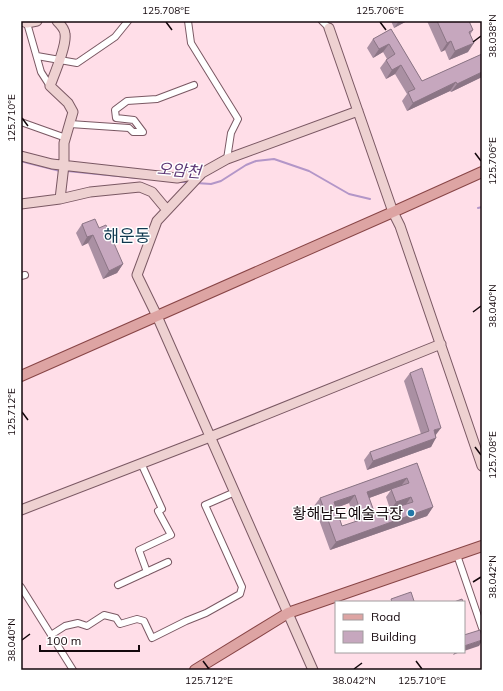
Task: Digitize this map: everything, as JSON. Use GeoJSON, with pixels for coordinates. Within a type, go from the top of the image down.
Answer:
{"type":"FeatureCollection","features":[{"type":"Feature","properties":{"kind":"main road"},"geometry":{"type":"LineString","coordinates":[[21,376],[482,172]]}},
{"type":"Feature","properties":{"kind":"main road"},"geometry":{"type":"LineString","coordinates":[[195,670],[288,613],[482,546]]}},
{"type":"Feature","properties":{"kind":"street"},"geometry":{"type":"LineString","coordinates":[[37,21],[25,22],[41,72],[50,86],[68,103],[73,112],[64,143],[60,199]]}},
{"type":"Feature","properties":{"kind":"street"},"geometry":{"type":"LineString","coordinates":[[50,86],[65,45],[65,34],[61,25],[57,21]]}},
{"type":"Feature","properties":{"kind":"street"},"geometry":{"type":"LineString","coordinates":[[37,56],[77,63],[115,38],[128,21]]}},
{"type":"Feature","properties":{"kind":"street"},"geometry":{"type":"LineString","coordinates":[[188,21],[191,43],[238,119],[231,133],[227,159]]}},
{"type":"Feature","properties":{"kind":"street"},"geometry":{"type":"LineString","coordinates":[[322,21],[330,25],[358,111],[393,212],[400,226],[482,466]]}},
{"type":"Feature","properties":{"kind":"street"},"geometry":{"type":"LineString","coordinates":[[70,124],[129,128],[132,132],[143,132],[134,120],[116,118],[115,110],[127,101],[157,99],[194,85]]}},
{"type":"Feature","properties":{"kind":"street"},"geometry":{"type":"LineString","coordinates":[[313,670],[157,316],[137,274],[157,221],[200,175],[227,159],[358,111]]}},
{"type":"Feature","properties":{"kind":"street"},"geometry":{"type":"LineString","coordinates":[[21,122],[66,138]]}},
{"type":"Feature","properties":{"kind":"street"},"geometry":{"type":"LineString","coordinates":[[21,156],[52,164],[63,169],[177,178],[200,175]]}},
{"type":"Feature","properties":{"kind":"street"},"geometry":{"type":"LineString","coordinates":[[21,204],[60,199],[90,192],[140,187],[152,192],[167,210]]}},
{"type":"Feature","properties":{"kind":"street"},"geometry":{"type":"LineString","coordinates":[[21,510],[210,437],[441,344]]}},
{"type":"Feature","properties":{"kind":"street"},"geometry":{"type":"LineString","coordinates":[[141,463],[162,509],[158,511],[171,535],[139,550],[147,572]]}},
{"type":"Feature","properties":{"kind":"street"},"geometry":{"type":"LineString","coordinates":[[51,635],[65,626],[78,624],[87,626],[104,615],[116,618],[120,624],[137,620],[144,621],[152,638],[206,613],[240,594],[242,587],[205,505],[235,492]]}},
{"type":"Feature","properties":{"kind":"street"},"geometry":{"type":"LineString","coordinates":[[457,555],[482,628]]}},
{"type":"Feature","properties":{"kind":"street"},"geometry":{"type":"LineString","coordinates":[[118,585],[168,562]]}},
{"type":"Feature","properties":{"kind":"street"},"geometry":{"type":"LineString","coordinates":[[21,586],[73,670]]}},
{"type":"Feature","properties":{"kind":"building"},"geometry":{"type":"Polygon","coordinates":[[[437,21],[469,21],[473,30],[469,32],[474,43],[455,51],[451,41],[447,43],[437,21]]]}},
{"type":"Feature","properties":{"kind":"building"},"geometry":{"type":"Polygon","coordinates":[[[391,29],[422,81],[482,54],[482,72],[457,84],[456,82],[413,103],[408,92],[415,89],[401,65],[392,70],[386,60],[395,54],[389,44],[379,49],[373,39],[391,29]]]}},
{"type":"Feature","properties":{"kind":"building"},"geometry":{"type":"Polygon","coordinates":[[[95,219],[99,228],[106,225],[123,264],[109,271],[93,235],[87,237],[82,224],[95,219]]]}},
{"type":"Feature","properties":{"kind":"building"},"geometry":{"type":"Polygon","coordinates":[[[422,368],[441,428],[434,430],[436,438],[373,461],[370,452],[429,431],[410,373],[422,368]]]}},
{"type":"Feature","properties":{"kind":"building"},"geometry":{"type":"Polygon","coordinates":[[[417,463],[433,507],[336,542],[320,498],[417,463]],[[407,478],[367,492],[375,514],[413,502],[411,497],[396,502],[391,489],[409,483],[407,478]],[[355,495],[334,502],[342,526],[363,519],[355,495]]]}},
{"type":"Feature","properties":{"kind":"building"},"geometry":{"type":"Polygon","coordinates":[[[411,592],[414,601],[392,601],[391,599],[411,592]]]}},
{"type":"Feature","properties":{"kind":"building"},"geometry":{"type":"Polygon","coordinates":[[[480,630],[482,640],[465,646],[465,635],[480,630]]]}},
{"type":"Feature","properties":{"kind":"waterway","name":"오암천"},"geometry":{"type":"LineString","coordinates":[[196,183],[211,184],[221,181],[246,165],[256,161],[274,159],[309,171],[349,194],[370,199]]}},
{"type":"Feature","properties":{"kind":"waterway","name":"오암천"},"geometry":{"type":"LineString","coordinates":[[21,161],[60,171]]}},
{"type":"Feature","properties":{"kind":"waterway","name":"오암천"},"geometry":{"type":"LineString","coordinates":[[67,171],[138,178]]}},
{"type":"Feature","properties":{"kind":"waterway","name":"오암천"},"geometry":{"type":"LineString","coordinates":[[180,182],[190,182]]}},
{"type":"Feature","properties":{"kind":"waterway","name":"오암천"},"geometry":{"type":"LineString","coordinates":[[478,208],[482,207]]}},
{"type":"Feature","properties":{"kind":"place","name":"황해남도예술극장"},"geometry":{"type":"Point","coordinates":[411,513]}},
{"type":"Feature","properties":{"kind":"district","name":"해운동"},"geometry":{"type":"Point","coordinates":[127,235]}}]}
